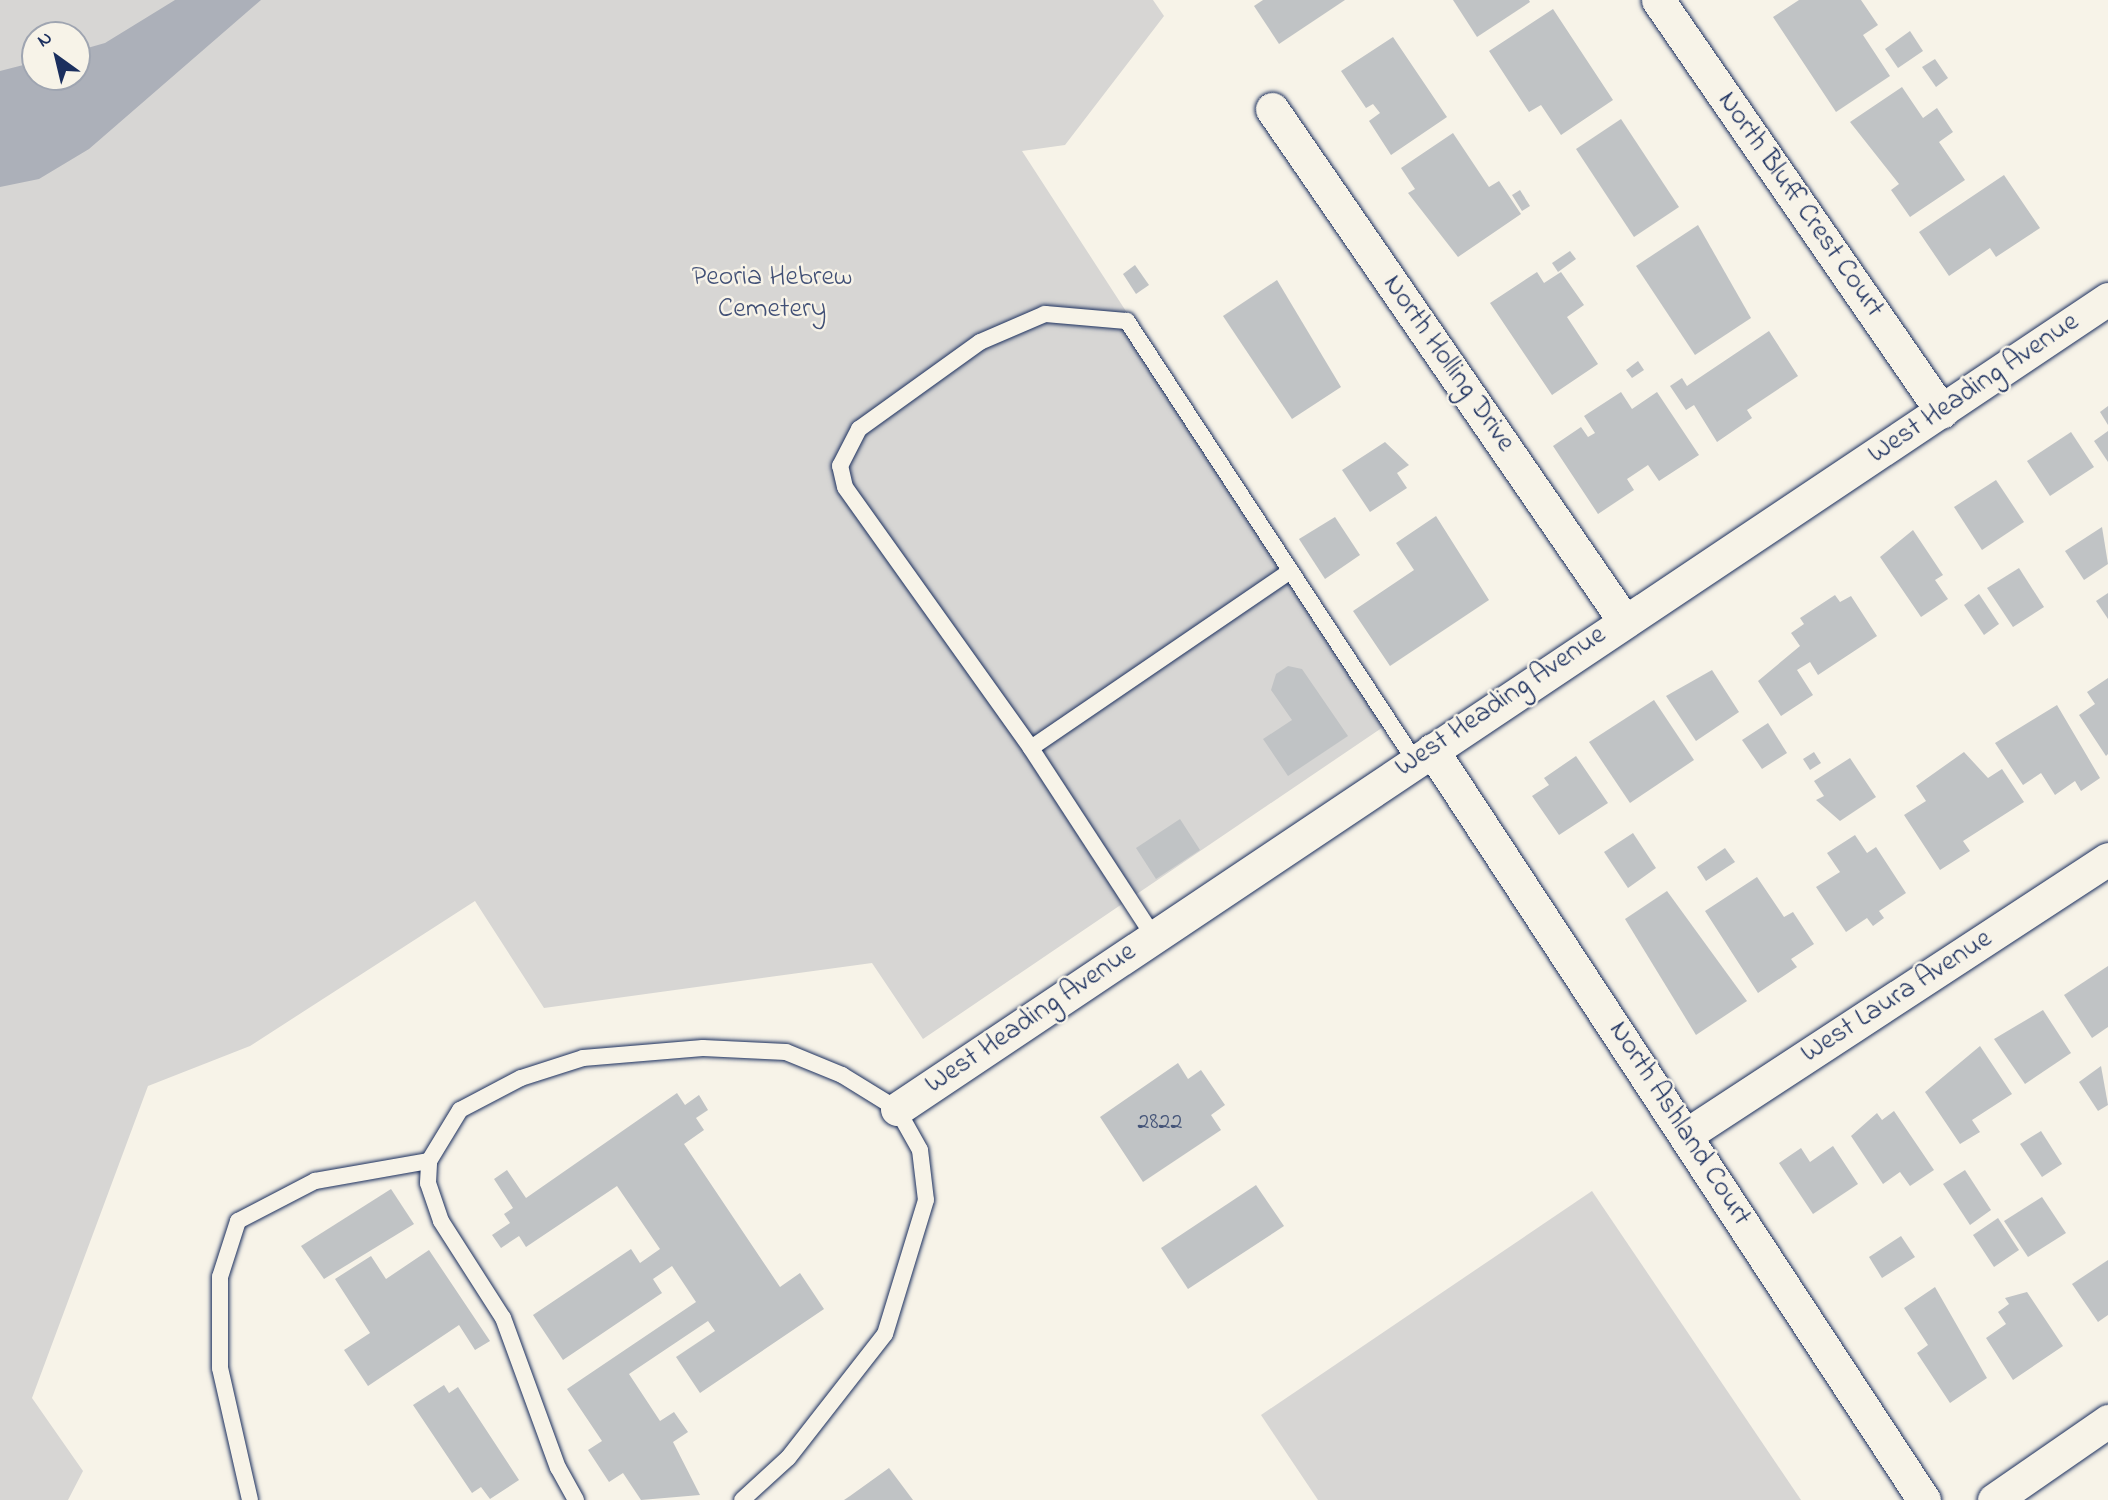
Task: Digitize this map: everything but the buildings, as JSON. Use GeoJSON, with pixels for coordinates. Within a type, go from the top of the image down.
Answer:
{"type":"FeatureCollection","features":[{"type":"Feature","properties":{"kind":"street","name":"North Bluff Crest Court"},"geometry":{"type":"LineString","coordinates":[[1658,0],[1942,411]]}},
{"type":"Feature","properties":{"kind":"street","name":"North Holling Drive"},"geometry":{"type":"LineString","coordinates":[[1272,109],[1623,619]]}},
{"type":"Feature","properties":{"kind":"street","name":"West Heading Avenue"},"geometry":{"type":"LineString","coordinates":[[897,1108],[1424,756],[1623,619],[2108,299]]}},
{"type":"Feature","properties":{"kind":"street","name":"North Ashland Court"},"geometry":{"type":"LineString","coordinates":[[1424,756],[1686,1135],[1924,1500]]}},
{"type":"Feature","properties":{"kind":"street","name":"West Laura Avenue"},"geometry":{"type":"LineString","coordinates":[[1686,1135],[2108,859]]}},
{"type":"Feature","properties":{"kind":"street"},"geometry":{"type":"LineString","coordinates":[[1994,1500],[2108,1421]]}},
{"type":"Feature","properties":{"kind":"lane"},"geometry":{"type":"LineString","coordinates":[[1154,937],[1031,748],[845,486],[840,466],[859,429],[981,342],[1045,314],[1127,321],[1289,572],[1424,756]]}},
{"type":"Feature","properties":{"kind":"lane"},"geometry":{"type":"LineString","coordinates":[[1031,748],[1289,572]]}},
{"type":"Feature","properties":{"kind":"lane"},"geometry":{"type":"LineString","coordinates":[[576,1500],[558,1468],[503,1318],[441,1221],[428,1183],[429,1161],[460,1110],[520,1079],[583,1058],[703,1048],[786,1052],[897,1108],[920,1150],[926,1200],[885,1334],[788,1458],[742,1500]]}},
{"type":"Feature","properties":{"kind":"lane"},"geometry":{"type":"LineString","coordinates":[[250,1500],[220,1368],[220,1277],[238,1221],[316,1181],[429,1161]]}},
{"type":"Feature","properties":{"kind":"green space","name":"Peoria Hebrew Cemetery"},"geometry":{"type":"Polygon","coordinates":[[[0,0],[1153,0],[1164,16],[1065,145],[1022,151],[1392,721],[923,1039],[872,963],[544,1008],[475,901],[250,1046],[148,1086],[32,1398],[83,1471],[68,1500],[0,1500],[0,0]]]}},
{"type":"Feature","properties":{"kind":"green space"},"geometry":{"type":"Polygon","coordinates":[[[1592,1191],[1801,1500],[1318,1500],[1261,1415],[1592,1191]]]}},
{"type":"Feature","properties":{"kind":"shaded area"},"geometry":{"type":"Polygon","coordinates":[[[175,0],[261,0],[89,149],[39,179],[0,187],[0,71],[21,66],[21,91],[91,91],[91,47],[105,43],[175,0]]]}}]}
